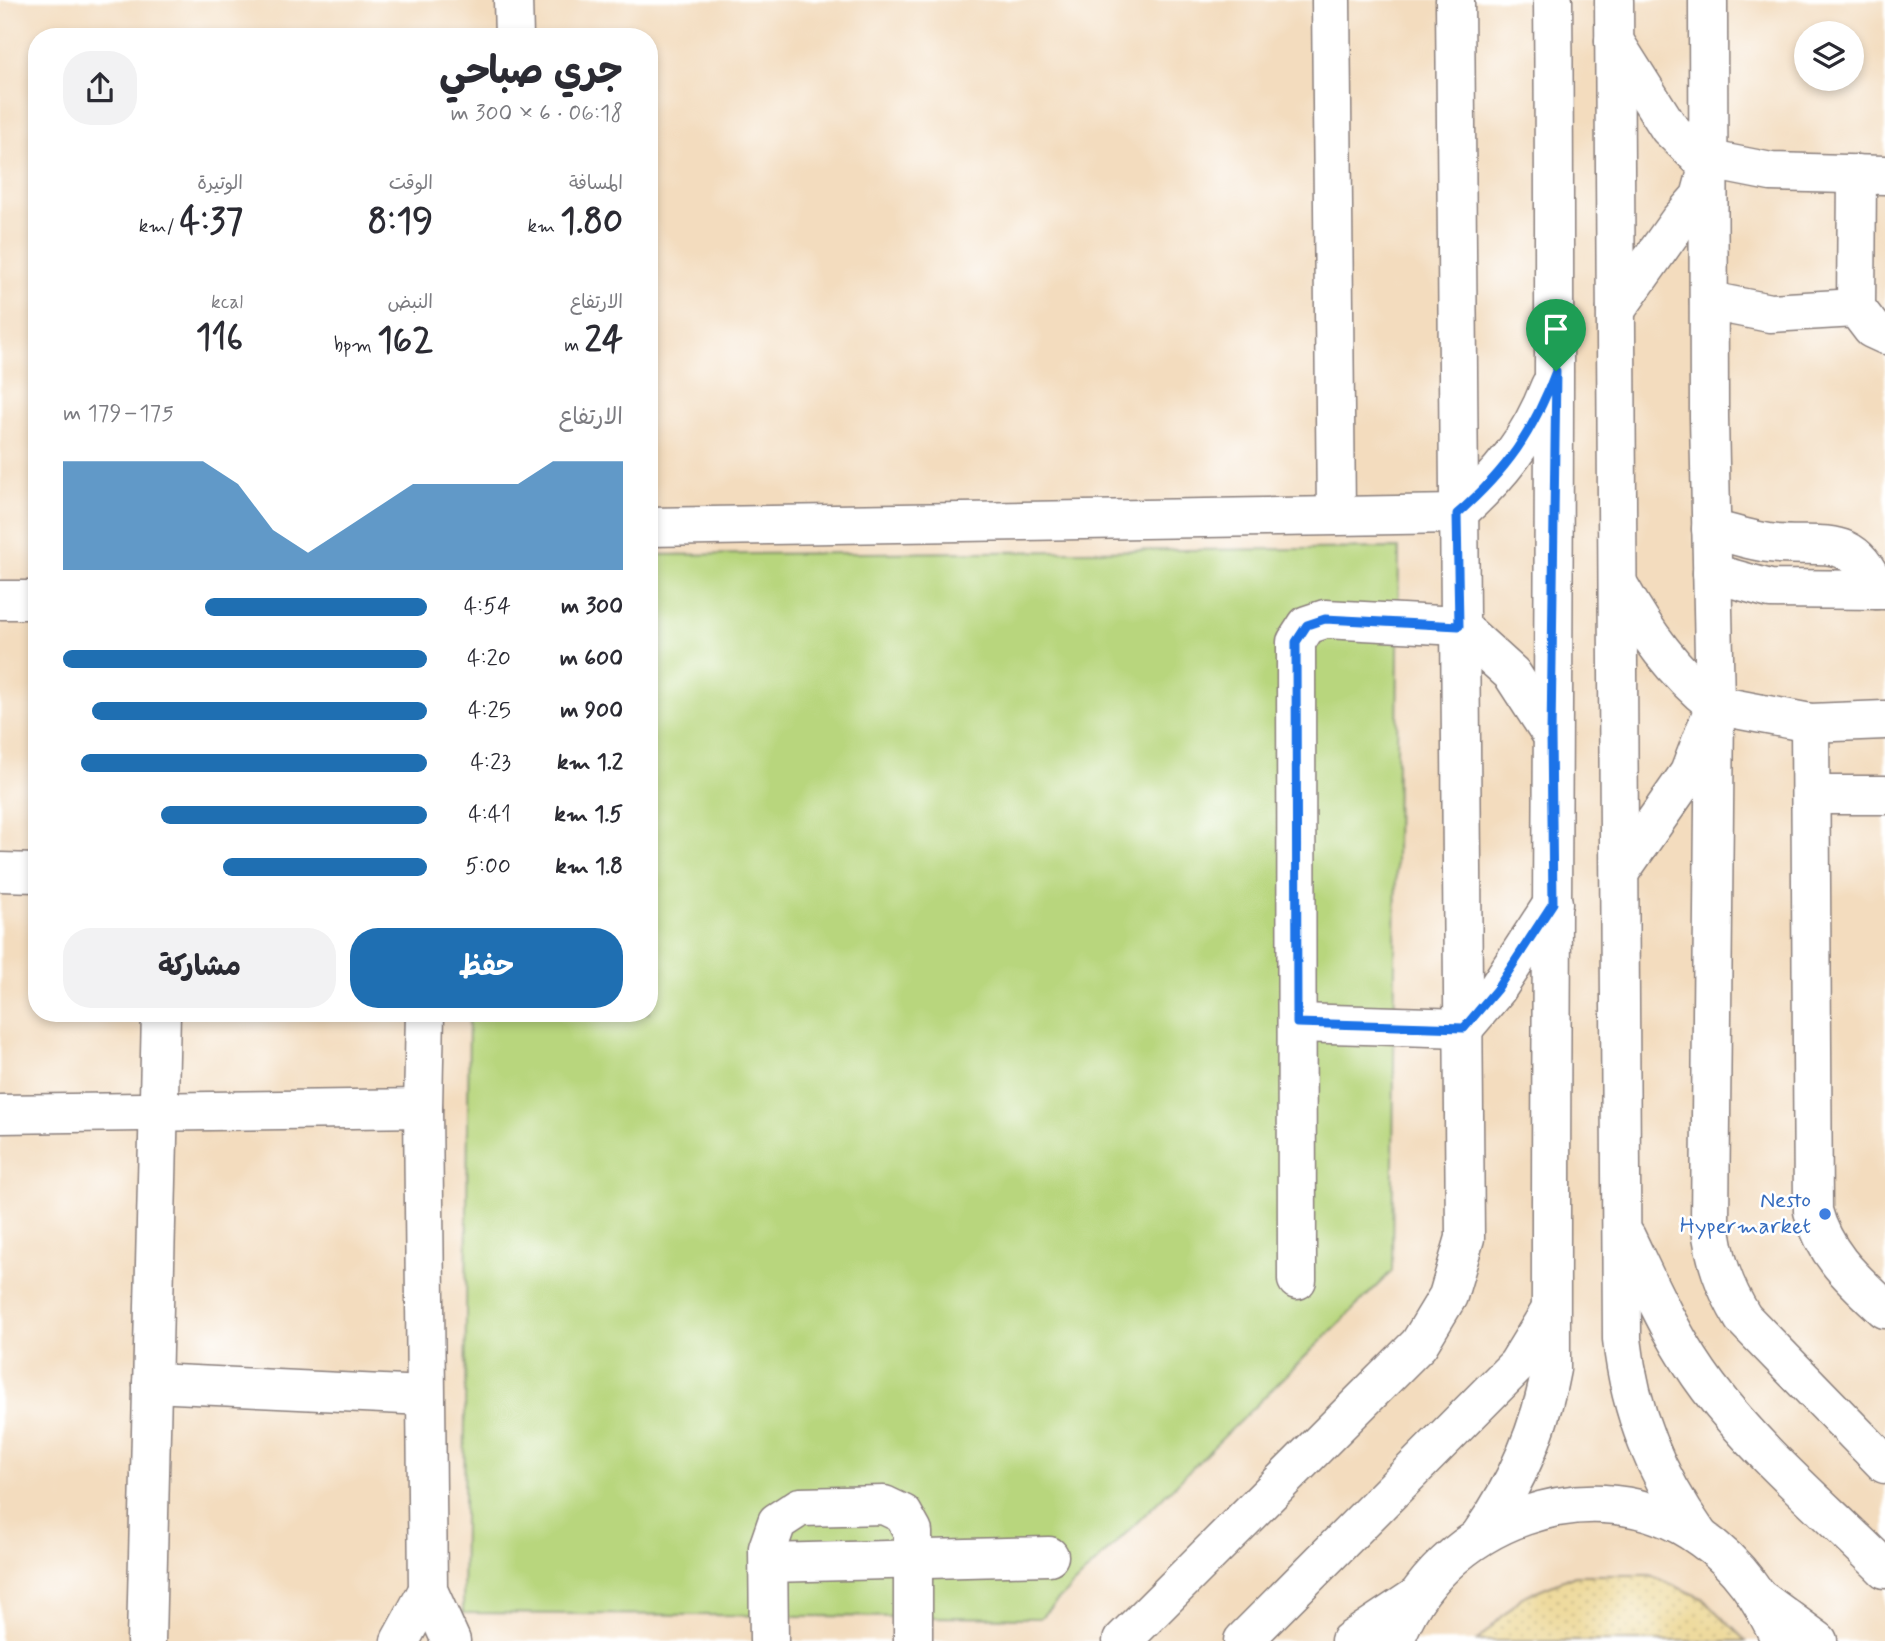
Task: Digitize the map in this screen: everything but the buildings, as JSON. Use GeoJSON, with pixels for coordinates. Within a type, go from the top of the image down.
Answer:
{"type":"FeatureCollection","features":[{"type":"Feature","properties":{"kind":"main road"},"geometry":{"type":"LineString","coordinates":[[513,0],[514,28]]}},
{"type":"Feature","properties":{"kind":"main road"},"geometry":{"type":"LineString","coordinates":[[1331,0],[1336,515]]}},
{"type":"Feature","properties":{"kind":"main road"},"geometry":{"type":"LineString","coordinates":[[1122,1641],[1399,1365],[1435,1321],[1458,1269],[1465,1238],[1457,514],[1455,0]]}},
{"type":"Feature","properties":{"kind":"main road"},"geometry":{"type":"LineString","coordinates":[[1481,1534],[1514,1483],[1537,1428],[1551,1369],[1551,734],[1556,371],[1553,0]]}},
{"type":"Feature","properties":{"kind":"main road"},"geometry":{"type":"LineString","coordinates":[[1614,0],[1622,1339],[1634,1409],[1660,1475],[1699,1536]]}},
{"type":"Feature","properties":{"kind":"main road"},"geometry":{"type":"LineString","coordinates":[[1708,0],[1714,705],[1710,1221],[1713,1246],[1724,1284],[1743,1318],[1885,1464]]}},
{"type":"Feature","properties":{"kind":"main road"},"geometry":{"type":"LineString","coordinates":[[1614,41],[1669,128],[1704,162],[1710,160],[1771,172],[1871,174],[1856,308],[1862,320],[1885,335]]}},
{"type":"Feature","properties":{"kind":"main road"},"geometry":{"type":"LineString","coordinates":[[1616,310],[1679,221],[1700,197],[1710,160]]}},
{"type":"Feature","properties":{"kind":"main road"},"geometry":{"type":"LineString","coordinates":[[1709,301],[1770,313],[1856,308]]}},
{"type":"Feature","properties":{"kind":"main road"},"geometry":{"type":"LineString","coordinates":[[658,527],[1457,514],[1490,484],[1518,451],[1540,412],[1556,371]]}},
{"type":"Feature","properties":{"kind":"main road"},"geometry":{"type":"LineString","coordinates":[[1711,529],[1770,543],[1835,545],[1862,562],[1880,590]]}},
{"type":"Feature","properties":{"kind":"main road"},"geometry":{"type":"LineString","coordinates":[[1712,573],[1770,589],[1880,590]]}},
{"type":"Feature","properties":{"kind":"main road"},"geometry":{"type":"LineString","coordinates":[[1619,585],[1648,636],[1685,682],[1714,705],[1810,723],[1885,720]]}},
{"type":"Feature","properties":{"kind":"main road"},"geometry":{"type":"LineString","coordinates":[[0,600],[28,600]]}},
{"type":"Feature","properties":{"kind":"main road"},"geometry":{"type":"LineString","coordinates":[[1297,1280],[1296,642],[1307,625],[1325,619],[1459,626],[1512,674],[1551,734]]}},
{"type":"Feature","properties":{"kind":"main road"},"geometry":{"type":"LineString","coordinates":[[1620,872],[1689,773],[1714,705]]}},
{"type":"Feature","properties":{"kind":"main road"},"geometry":{"type":"LineString","coordinates":[[1810,723],[1811,1192],[1818,1230],[1827,1248],[1878,1292]]}},
{"type":"Feature","properties":{"kind":"main road"},"geometry":{"type":"LineString","coordinates":[[1811,796],[1885,795]]}},
{"type":"Feature","properties":{"kind":"main road"},"geometry":{"type":"LineString","coordinates":[[0,872],[28,873]]}},
{"type":"Feature","properties":{"kind":"main road"},"geometry":{"type":"LineString","coordinates":[[1464,1028],[1504,978],[1553,903]]}},
{"type":"Feature","properties":{"kind":"main road"},"geometry":{"type":"LineString","coordinates":[[146,1641],[161,1022]]}},
{"type":"Feature","properties":{"kind":"main road"},"geometry":{"type":"LineString","coordinates":[[425,1022],[423,1108],[428,1590],[451,1641]]}},
{"type":"Feature","properties":{"kind":"main road"},"geometry":{"type":"LineString","coordinates":[[1297,1023],[1464,1028]]}},
{"type":"Feature","properties":{"kind":"main road"},"geometry":{"type":"LineString","coordinates":[[0,1114],[423,1108]]}},
{"type":"Feature","properties":{"kind":"main road"},"geometry":{"type":"LineString","coordinates":[[1620,1225],[1667,1322],[1709,1388],[1733,1418],[1885,1569]]}},
{"type":"Feature","properties":{"kind":"main road"},"geometry":{"type":"LineString","coordinates":[[1243,1641],[1517,1365],[1551,1309]]}},
{"type":"Feature","properties":{"kind":"main road"},"geometry":{"type":"LineString","coordinates":[[152,1384],[425,1396]]}},
{"type":"Feature","properties":{"kind":"main road"},"geometry":{"type":"LineString","coordinates":[[1395,1641],[1416,1597],[1446,1562],[1481,1534],[1522,1514],[1568,1505],[1614,1505],[1658,1516],[1699,1536],[1734,1565],[1762,1600],[1781,1641]]}},
{"type":"Feature","properties":{"kind":"main road"},"geometry":{"type":"LineString","coordinates":[[769,1641],[771,1535],[777,1522],[788,1513],[813,1506],[894,1508],[909,1522],[913,1558],[913,1641]]}},
{"type":"Feature","properties":{"kind":"main road"},"geometry":{"type":"LineString","coordinates":[[769,1563],[1049,1556]]}},
{"type":"Feature","properties":{"kind":"main road"},"geometry":{"type":"LineString","coordinates":[[400,1641],[428,1590]]}},
{"type":"Feature","properties":{"kind":"main road"},"geometry":{"type":"LineString","coordinates":[[1350,1641],[1416,1597]]}},
{"type":"Feature","properties":{"kind":"main road"},"geometry":{"type":"LineString","coordinates":[[1762,1600],[1818,1641]]}},
{"type":"Feature","properties":{"kind":"green space"},"geometry":{"type":"Polygon","coordinates":[[[1399,548],[1392,1271],[1040,1618],[463,1613],[469,1022],[658,1022],[658,555],[1399,548]]]}},
{"type":"Feature","properties":{"kind":"sand"},"geometry":{"type":"Polygon","coordinates":[[[1575,1575],[1650,1575],[1702,1598],[1746,1641],[1477,1641],[1522,1597],[1575,1575]]]}},
{"type":"Feature","properties":{"kind":"place","name":"Nesto Hypermarket"},"geometry":{"type":"Point","coordinates":[1825,1214]}},
{"type":"Feature","properties":{"kind":"route"},"geometry":{"type":"LineString","coordinates":[[1556,371],[1551,734],[1553,903],[1497,989],[1464,1028],[1297,1023],[1296,642],[1307,625],[1325,619],[1459,626],[1457,514],[1490,484],[1518,451],[1540,412],[1556,371]]}}]}
